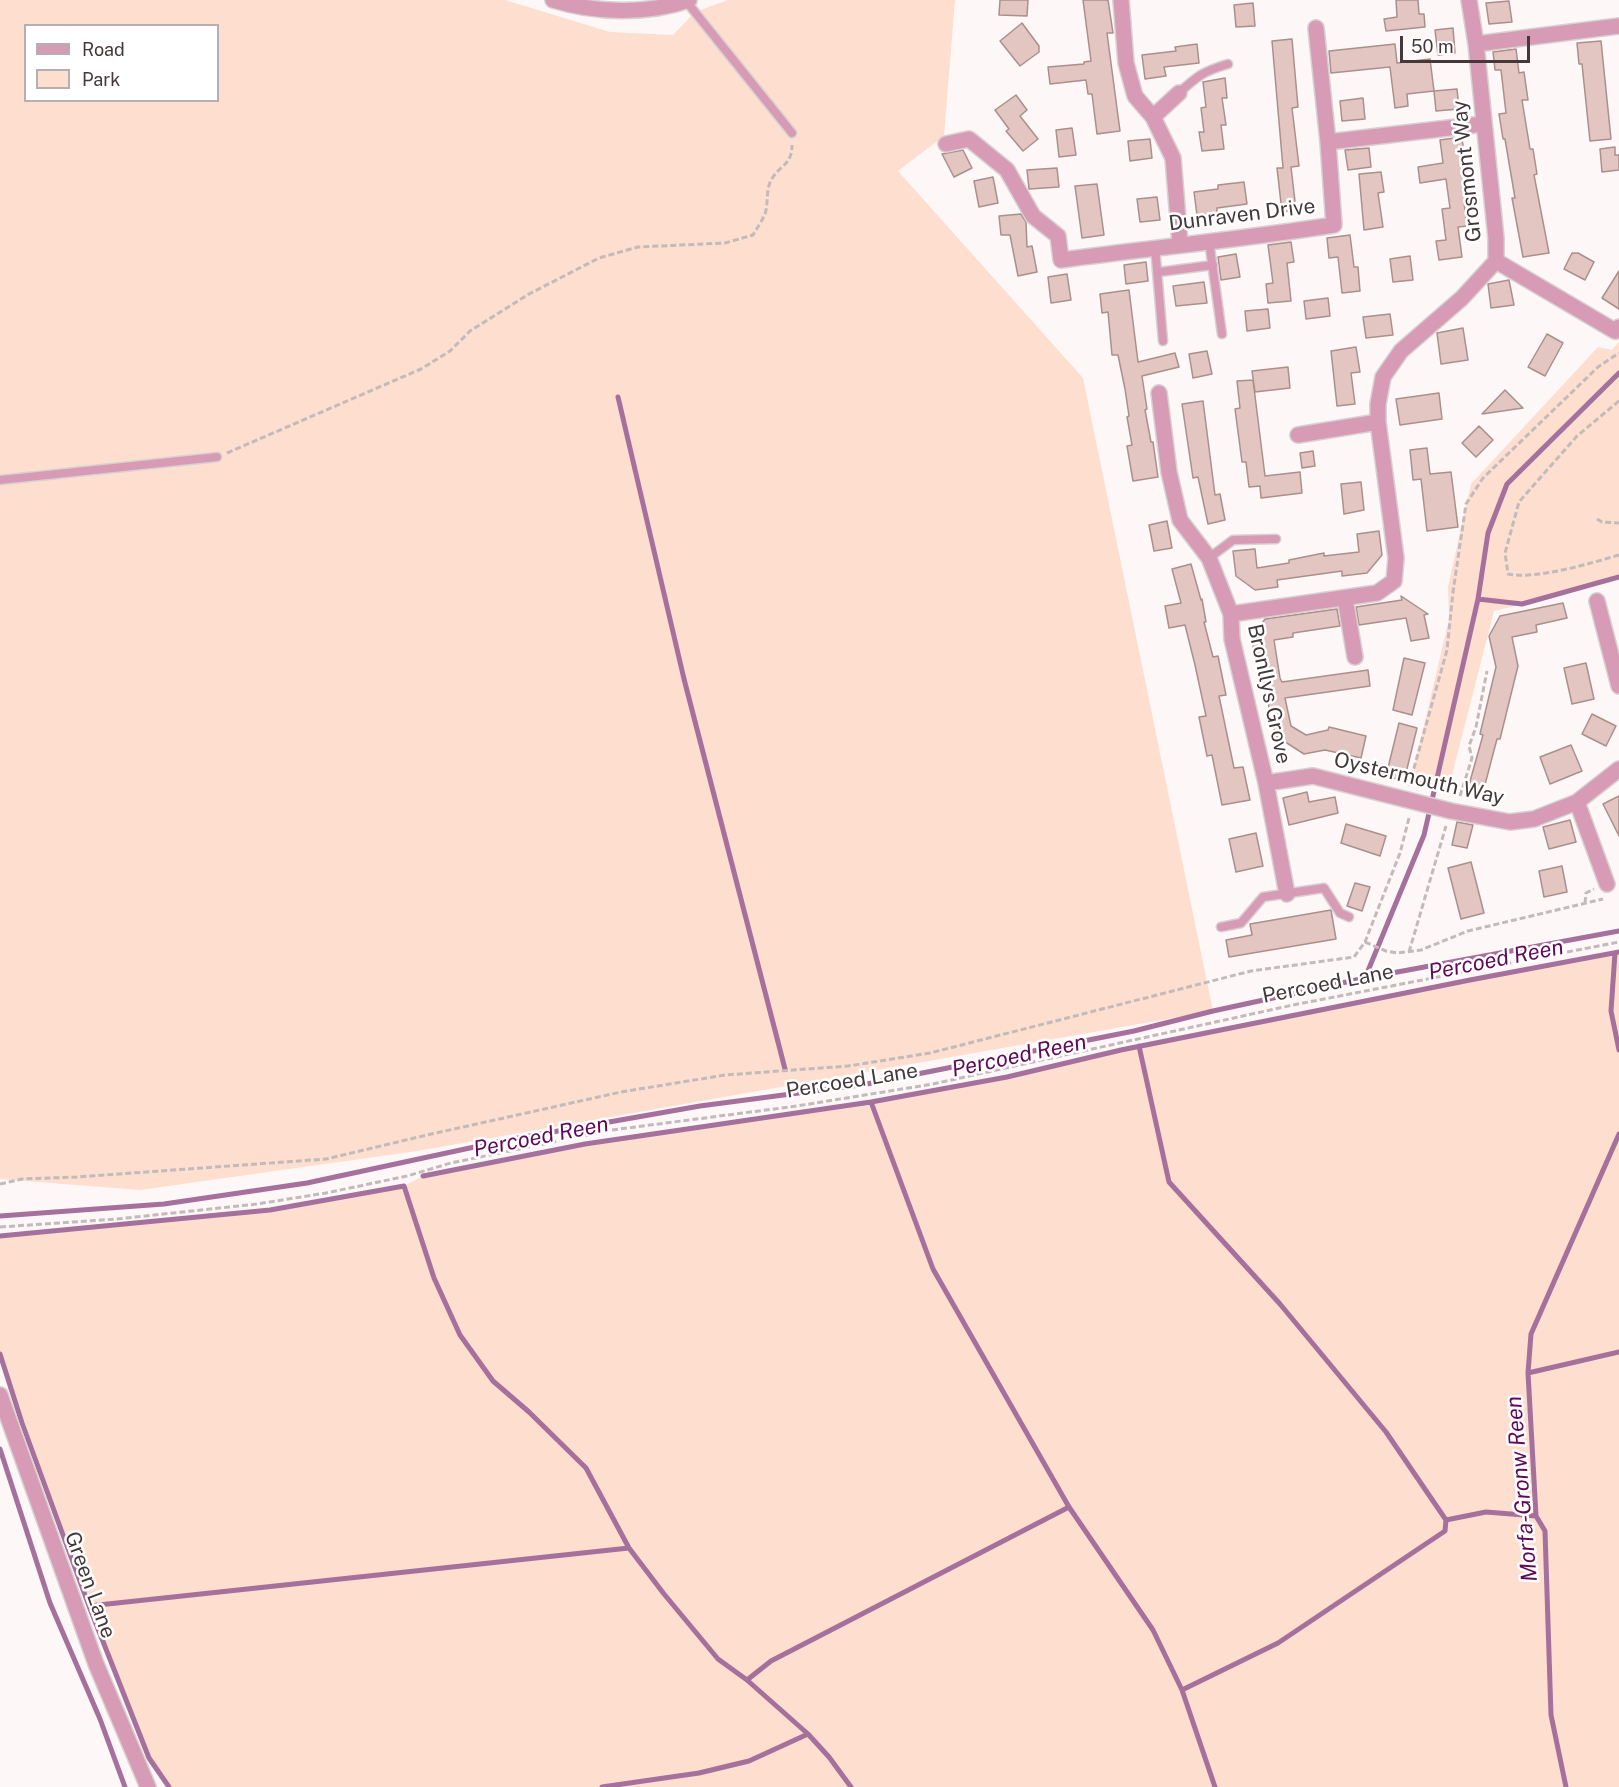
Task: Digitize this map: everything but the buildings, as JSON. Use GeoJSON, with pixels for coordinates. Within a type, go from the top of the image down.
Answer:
{"type":"FeatureCollection","features":[{"type":"Feature","properties":{"kind":"street"},"geometry":{"type":"LineString","coordinates":[[553,0],[564,4],[612,10],[652,9],[687,1]]}},
{"type":"Feature","properties":{"kind":"street"},"geometry":{"type":"LineString","coordinates":[[1121,0],[1126,63],[1135,96],[1153,117],[1173,158],[1180,244]]}},
{"type":"Feature","properties":{"kind":"street","name":"Grosmont Way"},"geometry":{"type":"LineString","coordinates":[[1231,614],[1377,592],[1394,581],[1396,558],[1377,422],[1383,377],[1401,351],[1462,298],[1496,261],[1497,238],[1476,44],[1469,0]]}},
{"type":"Feature","properties":{"kind":"street"},"geometry":{"type":"LineString","coordinates":[[1476,44],[1619,26]]}},
{"type":"Feature","properties":{"kind":"street"},"geometry":{"type":"LineString","coordinates":[[1316,28],[1328,142],[1483,124]]}},
{"type":"Feature","properties":{"kind":"street"},"geometry":{"type":"LineString","coordinates":[[1153,117],[1179,93]]}},
{"type":"Feature","properties":{"kind":"street","name":"Dunraven Drive"},"geometry":{"type":"LineString","coordinates":[[946,144],[969,139],[1006,170],[1033,216],[1058,236],[1061,260],[1180,244],[1267,236],[1334,225],[1328,142]]}},
{"type":"Feature","properties":{"kind":"street"},"geometry":{"type":"LineString","coordinates":[[1496,261],[1615,331],[1619,327]]}},
{"type":"Feature","properties":{"kind":"street","name":"Bronllys Grove"},"geometry":{"type":"LineString","coordinates":[[1159,393],[1169,472],[1180,520],[1209,558],[1231,614],[1232,639],[1266,783],[1287,894]]}},
{"type":"Feature","properties":{"kind":"street"},"geometry":{"type":"LineString","coordinates":[[1298,435],[1377,422]]}},
{"type":"Feature","properties":{"kind":"street"},"geometry":{"type":"LineString","coordinates":[[1345,598],[1355,657]]}},
{"type":"Feature","properties":{"kind":"street"},"geometry":{"type":"LineString","coordinates":[[1597,601],[1619,686]]}},
{"type":"Feature","properties":{"kind":"street","name":"Oystermouth Way"},"geometry":{"type":"LineString","coordinates":[[1266,783],[1313,776],[1453,811],[1510,822],[1534,819],[1577,802],[1619,769]]}},
{"type":"Feature","properties":{"kind":"street"},"geometry":{"type":"LineString","coordinates":[[1577,802],[1609,890]]}},
{"type":"Feature","properties":{"kind":"street","name":"Green Lane"},"geometry":{"type":"LineString","coordinates":[[0,1395],[96,1664],[148,1787]]}},
{"type":"Feature","properties":{"kind":"lane"},"geometry":{"type":"LineString","coordinates":[[687,1],[792,133]]}},
{"type":"Feature","properties":{"kind":"lane"},"geometry":{"type":"LineString","coordinates":[[1179,93],[1207,70],[1228,64]]}},
{"type":"Feature","properties":{"kind":"lane"},"geometry":{"type":"LineString","coordinates":[[1209,241],[1222,334]]}},
{"type":"Feature","properties":{"kind":"lane"},"geometry":{"type":"LineString","coordinates":[[1155,248],[1159,272],[1163,341]]}},
{"type":"Feature","properties":{"kind":"lane"},"geometry":{"type":"LineString","coordinates":[[1159,272],[1213,265]]}},
{"type":"Feature","properties":{"kind":"lane"},"geometry":{"type":"LineString","coordinates":[[0,480],[217,457]]}},
{"type":"Feature","properties":{"kind":"lane"},"geometry":{"type":"LineString","coordinates":[[1209,558],[1233,540],[1276,539]]}},
{"type":"Feature","properties":{"kind":"lane"},"geometry":{"type":"LineString","coordinates":[[1221,927],[1241,922],[1263,897],[1324,888],[1340,913],[1350,917]]}},
{"type":"Feature","properties":{"kind":"path"},"geometry":{"type":"LineString","coordinates":[[217,457],[421,369],[450,351],[470,331],[530,294],[599,258],[638,247],[725,243],[753,235],[765,213],[768,189],[774,176],[786,166],[792,151],[792,133]]}},
{"type":"Feature","properties":{"kind":"path"},"geometry":{"type":"LineString","coordinates":[[0,1184],[22,1179],[327,1160],[427,1135],[621,1092],[724,1075],[848,1066],[930,1053],[1251,971],[1354,957],[1365,942],[1400,853],[1405,799],[1447,650],[1466,504],[1483,478],[1598,367],[1619,353]]}},
{"type":"Feature","properties":{"kind":"path"},"geometry":{"type":"LineString","coordinates":[[1619,401],[1577,436],[1519,502],[1505,553],[1508,574],[1520,577],[1585,565],[1619,555]]}},
{"type":"Feature","properties":{"kind":"path"},"geometry":{"type":"LineString","coordinates":[[1597,519],[1602,522],[1619,523]]}},
{"type":"Feature","properties":{"kind":"path"},"geometry":{"type":"LineString","coordinates":[[1409,952],[1447,822],[1472,758],[1469,746],[1476,727],[1487,670]]}},
{"type":"Feature","properties":{"kind":"path"},"geometry":{"type":"LineString","coordinates":[[1365,942],[1397,953],[1421,950],[1468,931],[1609,890]]}},
{"type":"Feature","properties":{"kind":"path","name":"Percoed Lane"},"geometry":{"type":"LineString","coordinates":[[0,1227],[117,1219],[257,1204],[407,1176],[451,1163],[612,1130],[797,1106],[933,1084],[1293,1005],[1619,942]]}},
{"type":"Feature","properties":{"kind":"green space"},"geometry":{"type":"Polygon","coordinates":[[[0,0],[505,0],[610,32],[673,35],[695,12],[728,0],[955,0],[944,136],[898,171],[1083,378],[1213,1011],[417,1151],[140,1190],[0,1179],[0,0]]]}},
{"type":"Feature","properties":{"kind":"green space"},"geometry":{"type":"Polygon","coordinates":[[[1619,342],[1619,580],[1494,611],[1448,791],[1411,781],[1449,619],[1448,587],[1471,484],[1598,347],[1612,350],[1619,342]]]}},
{"type":"Feature","properties":{"kind":"green space"},"geometry":{"type":"Polygon","coordinates":[[[1619,952],[1619,1787],[169,1787],[149,1758],[89,1606],[22,1423],[0,1354],[0,1236],[270,1210],[404,1186],[423,1176],[585,1144],[871,1102],[1007,1077],[1121,1050],[1619,952]]]}},
{"type":"Feature","properties":{"kind":"waterway"},"geometry":{"type":"LineString","coordinates":[[1365,978],[1424,835],[1478,599],[1488,533],[1507,484],[1619,373]]}},
{"type":"Feature","properties":{"kind":"waterway"},"geometry":{"type":"LineString","coordinates":[[618,397],[684,679],[785,1069]]}},
{"type":"Feature","properties":{"kind":"waterway"},"geometry":{"type":"LineString","coordinates":[[1478,599],[1522,604],[1619,577]]}},
{"type":"Feature","properties":{"kind":"waterway"},"geometry":{"type":"LineString","coordinates":[[0,1216],[164,1204],[307,1183],[507,1140],[700,1106],[867,1084],[1134,1031],[1213,1011],[1365,978],[1619,931]]}},
{"type":"Feature","properties":{"kind":"waterway","name":"Percoed Reen"},"geometry":{"type":"LineString","coordinates":[[423,1176],[585,1144],[871,1102],[1007,1077],[1121,1050],[1619,952]]}},
{"type":"Feature","properties":{"kind":"waterway","name":"Morfa-Gronw Reen"},"geometry":{"type":"LineString","coordinates":[[1615,953],[1611,1011],[1619,1050]]}},
{"type":"Feature","properties":{"kind":"waterway"},"geometry":{"type":"LineString","coordinates":[[1139,1046],[1169,1182],[1280,1304],[1386,1432],[1446,1520],[1445,1531],[1278,1643],[1182,1690]]}},
{"type":"Feature","properties":{"kind":"waterway"},"geometry":{"type":"LineString","coordinates":[[871,1102],[933,1269],[1069,1507],[1153,1630],[1182,1690],[1215,1787]]}},
{"type":"Feature","properties":{"kind":"waterway","name":"Morfa-Gronw Reen"},"geometry":{"type":"LineString","coordinates":[[1566,1787],[1551,1715],[1545,1531],[1536,1516],[1528,1373],[1531,1334],[1619,1134]]}},
{"type":"Feature","properties":{"kind":"waterway"},"geometry":{"type":"LineString","coordinates":[[0,1236],[270,1210],[404,1186],[434,1278],[460,1335],[493,1381],[529,1412],[586,1468],[629,1548],[718,1659],[747,1680],[808,1734],[829,1757],[851,1787]]}},
{"type":"Feature","properties":{"kind":"waterway"},"geometry":{"type":"LineString","coordinates":[[1528,1373],[1619,1352]]}},
{"type":"Feature","properties":{"kind":"waterway"},"geometry":{"type":"LineString","coordinates":[[0,1354],[22,1423],[89,1606],[149,1758],[169,1787]]}},
{"type":"Feature","properties":{"kind":"waterway"},"geometry":{"type":"LineString","coordinates":[[0,1449],[50,1603],[100,1719],[125,1787]]}},
{"type":"Feature","properties":{"kind":"waterway"},"geometry":{"type":"LineString","coordinates":[[747,1680],[771,1661],[1069,1507]]}},
{"type":"Feature","properties":{"kind":"waterway"},"geometry":{"type":"LineString","coordinates":[[1446,1520],[1486,1512],[1536,1516]]}},
{"type":"Feature","properties":{"kind":"waterway"},"geometry":{"type":"LineString","coordinates":[[89,1606],[629,1548]]}},
{"type":"Feature","properties":{"kind":"waterway"},"geometry":{"type":"LineString","coordinates":[[602,1787],[699,1773],[749,1761],[808,1734]]}}]}
